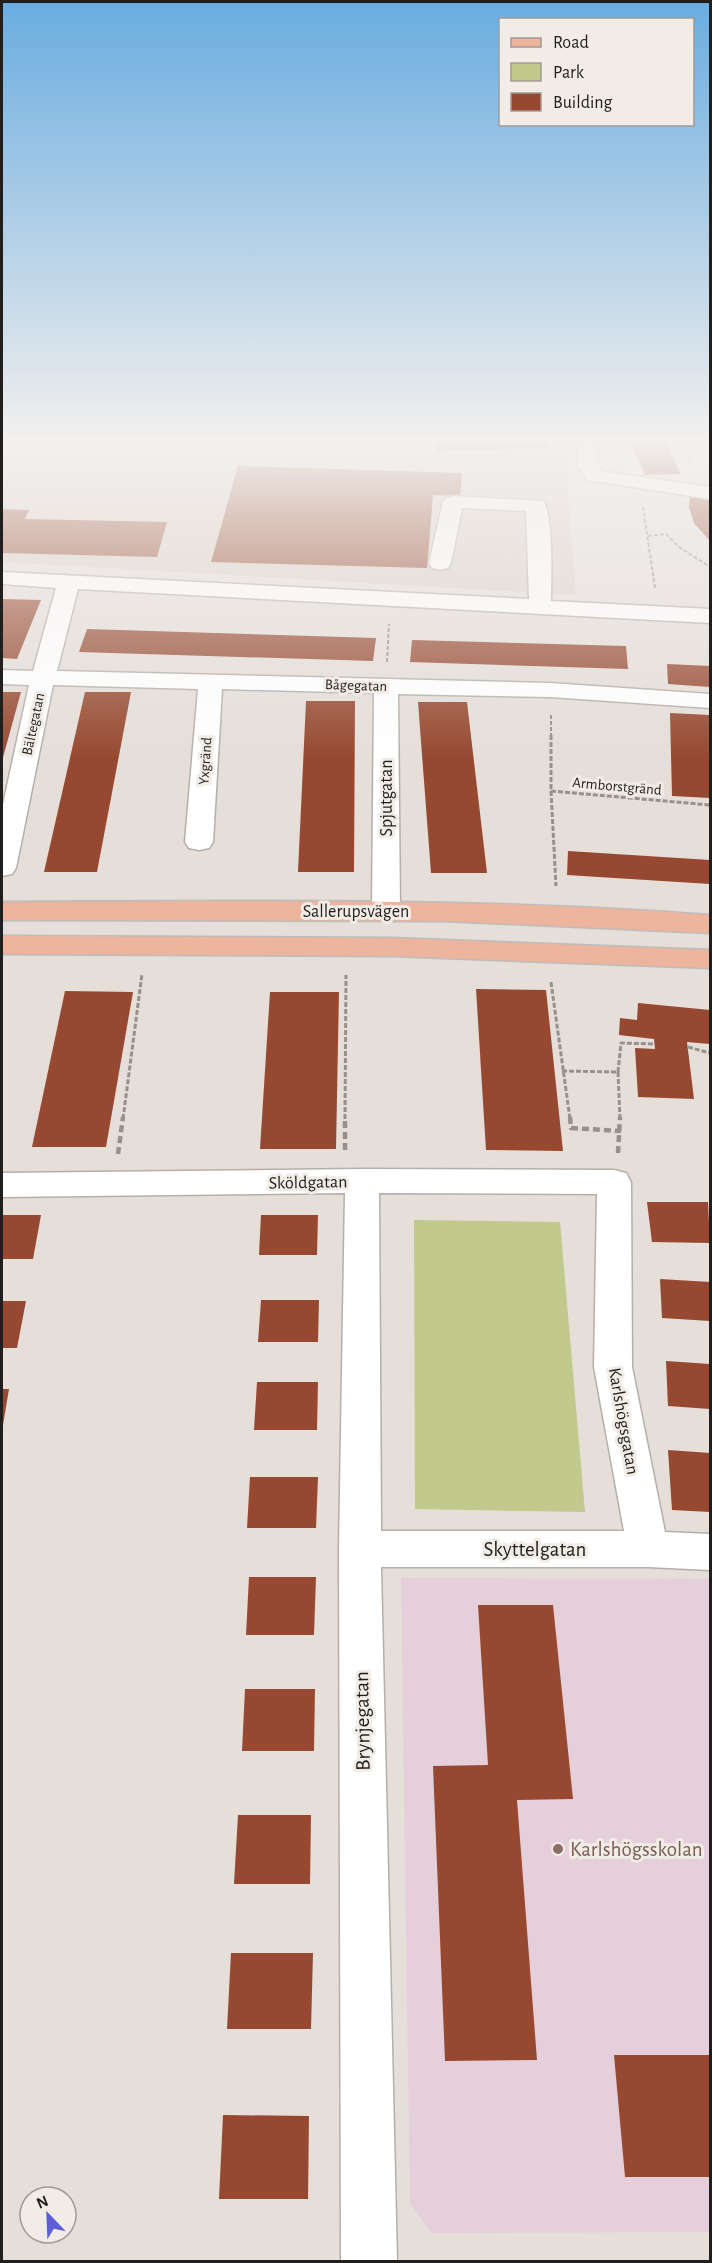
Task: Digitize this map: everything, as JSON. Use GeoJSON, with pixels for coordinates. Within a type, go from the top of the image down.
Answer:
{"type":"FeatureCollection","features":[{"type":"Feature","properties":{"kind":"main road","name":"Sallerupsvägen"},"geometry":{"type":"LineString","coordinates":[[2,911],[386,911],[612,917],[711,924]]}},
{"type":"Feature","properties":{"kind":"main road","name":"Sallerupsvägen"},"geometry":{"type":"LineString","coordinates":[[2,945],[392,947],[711,959]]}},
{"type":"Feature","properties":{"kind":"street"},"geometry":{"type":"LineString","coordinates":[[440,563],[443,547]]}},
{"type":"Feature","properties":{"kind":"street"},"geometry":{"type":"LineString","coordinates":[[539,547],[540,606]]}},
{"type":"Feature","properties":{"kind":"street"},"geometry":{"type":"LineString","coordinates":[[2,578],[711,616]]}},
{"type":"Feature","properties":{"kind":"street","name":"Bältegatan"},"geometry":{"type":"LineString","coordinates":[[2,868],[43,678],[69,580]]}},
{"type":"Feature","properties":{"kind":"street","name":"Bågegatan"},"geometry":{"type":"LineString","coordinates":[[2,677],[550,690],[711,701]]}},
{"type":"Feature","properties":{"kind":"street","name":"Yxgränd"},"geometry":{"type":"LineString","coordinates":[[200,842],[211,681]]}},
{"type":"Feature","properties":{"kind":"street","name":"Spjutgatan"},"geometry":{"type":"LineString","coordinates":[[386,686],[386,911]]}},
{"type":"Feature","properties":{"kind":"street","name":"Sköldgatan"},"geometry":{"type":"LineString","coordinates":[[2,1185],[353,1181],[614,1182]]}},
{"type":"Feature","properties":{"kind":"street","name":"Brynjegatan"},"geometry":{"type":"LineString","coordinates":[[353,1181],[369,2262]]}},
{"type":"Feature","properties":{"kind":"street","name":"Karlshögsgatan"},"geometry":{"type":"LineString","coordinates":[[614,1182],[613,1367],[648,1550]]}},
{"type":"Feature","properties":{"kind":"street","name":"Skyttelgatan"},"geometry":{"type":"LineString","coordinates":[[360,1549],[711,1552]]}},
{"type":"Feature","properties":{"kind":"path"},"geometry":{"type":"LineString","coordinates":[[650,547],[659,613]]}},
{"type":"Feature","properties":{"kind":"path"},"geometry":{"type":"LineString","coordinates":[[679,547],[711,567]]}},
{"type":"Feature","properties":{"kind":"path"},"geometry":{"type":"LineString","coordinates":[[386,686],[390,599]]}},
{"type":"Feature","properties":{"kind":"path","name":"Armborstgränd"},"geometry":{"type":"LineString","coordinates":[[550,690],[551,791],[711,805]]}},
{"type":"Feature","properties":{"kind":"path"},"geometry":{"type":"LineString","coordinates":[[551,791],[556,896]]}},
{"type":"Feature","properties":{"kind":"path"},"geometry":{"type":"LineString","coordinates":[[114,1184],[143,964]]}},
{"type":"Feature","properties":{"kind":"path"},"geometry":{"type":"LineString","coordinates":[[346,965],[353,1181]]}},
{"type":"Feature","properties":{"kind":"path"},"geometry":{"type":"LineString","coordinates":[[551,981],[571,1128],[621,1131]]}},
{"type":"Feature","properties":{"kind":"path"},"geometry":{"type":"LineString","coordinates":[[614,1182],[621,1131],[618,1072],[621,1043],[655,1044]]}},
{"type":"Feature","properties":{"kind":"path"},"geometry":{"type":"LineString","coordinates":[[688,1047],[711,1053]]}},
{"type":"Feature","properties":{"kind":"path"},"geometry":{"type":"LineString","coordinates":[[562,1071],[618,1072]]}},
{"type":"Feature","properties":{"kind":"shaded area"},"geometry":{"type":"Polygon","coordinates":[[[2,547],[572,547],[576,595],[2,562],[2,547]]]}},
{"type":"Feature","properties":{"kind":"shaded area","name":"Karlshögsskolan"},"geometry":{"type":"Polygon","coordinates":[[[401,1578],[710,1579],[710,2232],[432,2233],[410,2204],[401,1578]]]}},
{"type":"Feature","properties":{"kind":"green space"},"geometry":{"type":"Polygon","coordinates":[[[414,1220],[560,1222],[585,1512],[415,1509],[414,1220]]]}},
{"type":"Feature","properties":{"kind":"building"},"geometry":{"type":"Polygon","coordinates":[[[2,547],[160,547],[157,557],[2,553],[2,547]]]}},
{"type":"Feature","properties":{"kind":"building"},"geometry":{"type":"Polygon","coordinates":[[[215,547],[429,547],[427,568],[211,562],[215,547]]]}},
{"type":"Feature","properties":{"kind":"building"},"geometry":{"type":"Polygon","coordinates":[[[2,599],[41,600],[17,659],[2,658],[2,599]]]}},
{"type":"Feature","properties":{"kind":"building"},"geometry":{"type":"Polygon","coordinates":[[[87,629],[376,638],[373,661],[79,652],[87,629]]]}},
{"type":"Feature","properties":{"kind":"building"},"geometry":{"type":"Polygon","coordinates":[[[412,640],[626,646],[628,669],[410,662],[412,640]]]}},
{"type":"Feature","properties":{"kind":"building"},"geometry":{"type":"Polygon","coordinates":[[[667,664],[710,666],[710,687],[668,684],[667,664]]]}},
{"type":"Feature","properties":{"kind":"building"},"geometry":{"type":"Polygon","coordinates":[[[2,692],[21,692],[2,761],[2,692]]]}},
{"type":"Feature","properties":{"kind":"building"},"geometry":{"type":"Polygon","coordinates":[[[85,692],[131,692],[97,872],[44,872],[85,692]]]}},
{"type":"Feature","properties":{"kind":"building"},"geometry":{"type":"Polygon","coordinates":[[[306,701],[355,701],[354,872],[298,872],[306,701]]]}},
{"type":"Feature","properties":{"kind":"building"},"geometry":{"type":"Polygon","coordinates":[[[418,702],[467,702],[487,873],[431,873],[418,702]]]}},
{"type":"Feature","properties":{"kind":"building"},"geometry":{"type":"Polygon","coordinates":[[[670,713],[710,715],[710,798],[672,796],[670,713]]]}},
{"type":"Feature","properties":{"kind":"building"},"geometry":{"type":"Polygon","coordinates":[[[568,851],[710,860],[710,884],[567,875],[568,851]]]}},
{"type":"Feature","properties":{"kind":"building"},"geometry":{"type":"Polygon","coordinates":[[[476,989],[546,990],[563,1151],[486,1150],[476,989]]]}},
{"type":"Feature","properties":{"kind":"building"},"geometry":{"type":"Polygon","coordinates":[[[65,991],[133,992],[106,1147],[32,1147],[65,991]]]}},
{"type":"Feature","properties":{"kind":"building"},"geometry":{"type":"Polygon","coordinates":[[[270,992],[339,992],[336,1149],[260,1149],[270,992]]]}},
{"type":"Feature","properties":{"kind":"building"},"geometry":{"type":"Polygon","coordinates":[[[638,1003],[710,1010],[710,1044],[687,1042],[694,1099],[638,1097],[635,1048],[655,1049],[654,1039],[619,1035],[620,1018],[637,1020],[638,1003]]]}},
{"type":"Feature","properties":{"kind":"building"},"geometry":{"type":"Polygon","coordinates":[[[647,1202],[708,1202],[710,1243],[652,1242],[647,1202]]]}},
{"type":"Feature","properties":{"kind":"building"},"geometry":{"type":"Polygon","coordinates":[[[2,1215],[41,1215],[33,1259],[2,1259],[2,1215]]]}},
{"type":"Feature","properties":{"kind":"building"},"geometry":{"type":"Polygon","coordinates":[[[261,1215],[318,1215],[317,1255],[259,1255],[261,1215]]]}},
{"type":"Feature","properties":{"kind":"building"},"geometry":{"type":"Polygon","coordinates":[[[660,1279],[710,1282],[710,1321],[662,1318],[660,1279]]]}},
{"type":"Feature","properties":{"kind":"building"},"geometry":{"type":"Polygon","coordinates":[[[261,1300],[319,1300],[318,1342],[258,1342],[261,1300]]]}},
{"type":"Feature","properties":{"kind":"building"},"geometry":{"type":"Polygon","coordinates":[[[2,1301],[26,1301],[17,1348],[2,1348],[2,1301]]]}},
{"type":"Feature","properties":{"kind":"building"},"geometry":{"type":"Polygon","coordinates":[[[666,1361],[710,1364],[710,1409],[668,1406],[666,1361]]]}},
{"type":"Feature","properties":{"kind":"building"},"geometry":{"type":"Polygon","coordinates":[[[257,1382],[318,1382],[317,1430],[254,1430],[257,1382]]]}},
{"type":"Feature","properties":{"kind":"building"},"geometry":{"type":"Polygon","coordinates":[[[2,1389],[9,1389],[3,1425],[2,1425],[2,1389]]]}},
{"type":"Feature","properties":{"kind":"building"},"geometry":{"type":"Polygon","coordinates":[[[668,1450],[710,1453],[710,1512],[672,1510],[668,1450]]]}},
{"type":"Feature","properties":{"kind":"building"},"geometry":{"type":"Polygon","coordinates":[[[250,1477],[318,1477],[316,1528],[247,1528],[250,1477]]]}},
{"type":"Feature","properties":{"kind":"building"},"geometry":{"type":"Polygon","coordinates":[[[249,1577],[316,1577],[314,1635],[246,1635],[249,1577]]]}},
{"type":"Feature","properties":{"kind":"building"},"geometry":{"type":"Polygon","coordinates":[[[478,1605],[553,1605],[573,1799],[517,1800],[537,2060],[445,2061],[433,1766],[488,1765],[478,1605]]]}},
{"type":"Feature","properties":{"kind":"building"},"geometry":{"type":"Polygon","coordinates":[[[245,1689],[315,1689],[314,1751],[242,1751],[245,1689]]]}},
{"type":"Feature","properties":{"kind":"building"},"geometry":{"type":"Polygon","coordinates":[[[238,1815],[311,1815],[310,1884],[234,1884],[238,1815]]]}},
{"type":"Feature","properties":{"kind":"building"},"geometry":{"type":"Polygon","coordinates":[[[231,1953],[313,1953],[311,2029],[227,2029],[231,1953]]]}},
{"type":"Feature","properties":{"kind":"building"},"geometry":{"type":"Polygon","coordinates":[[[614,2055],[710,2055],[710,2177],[625,2177],[614,2055]]]}},
{"type":"Feature","properties":{"kind":"building"},"geometry":{"type":"Polygon","coordinates":[[[223,2115],[309,2116],[308,2199],[219,2199],[223,2115]]]}},
{"type":"Feature","properties":{"kind":"place","name":"Karlshögsskolan"},"geometry":{"type":"Point","coordinates":[558,1849]}}]}
